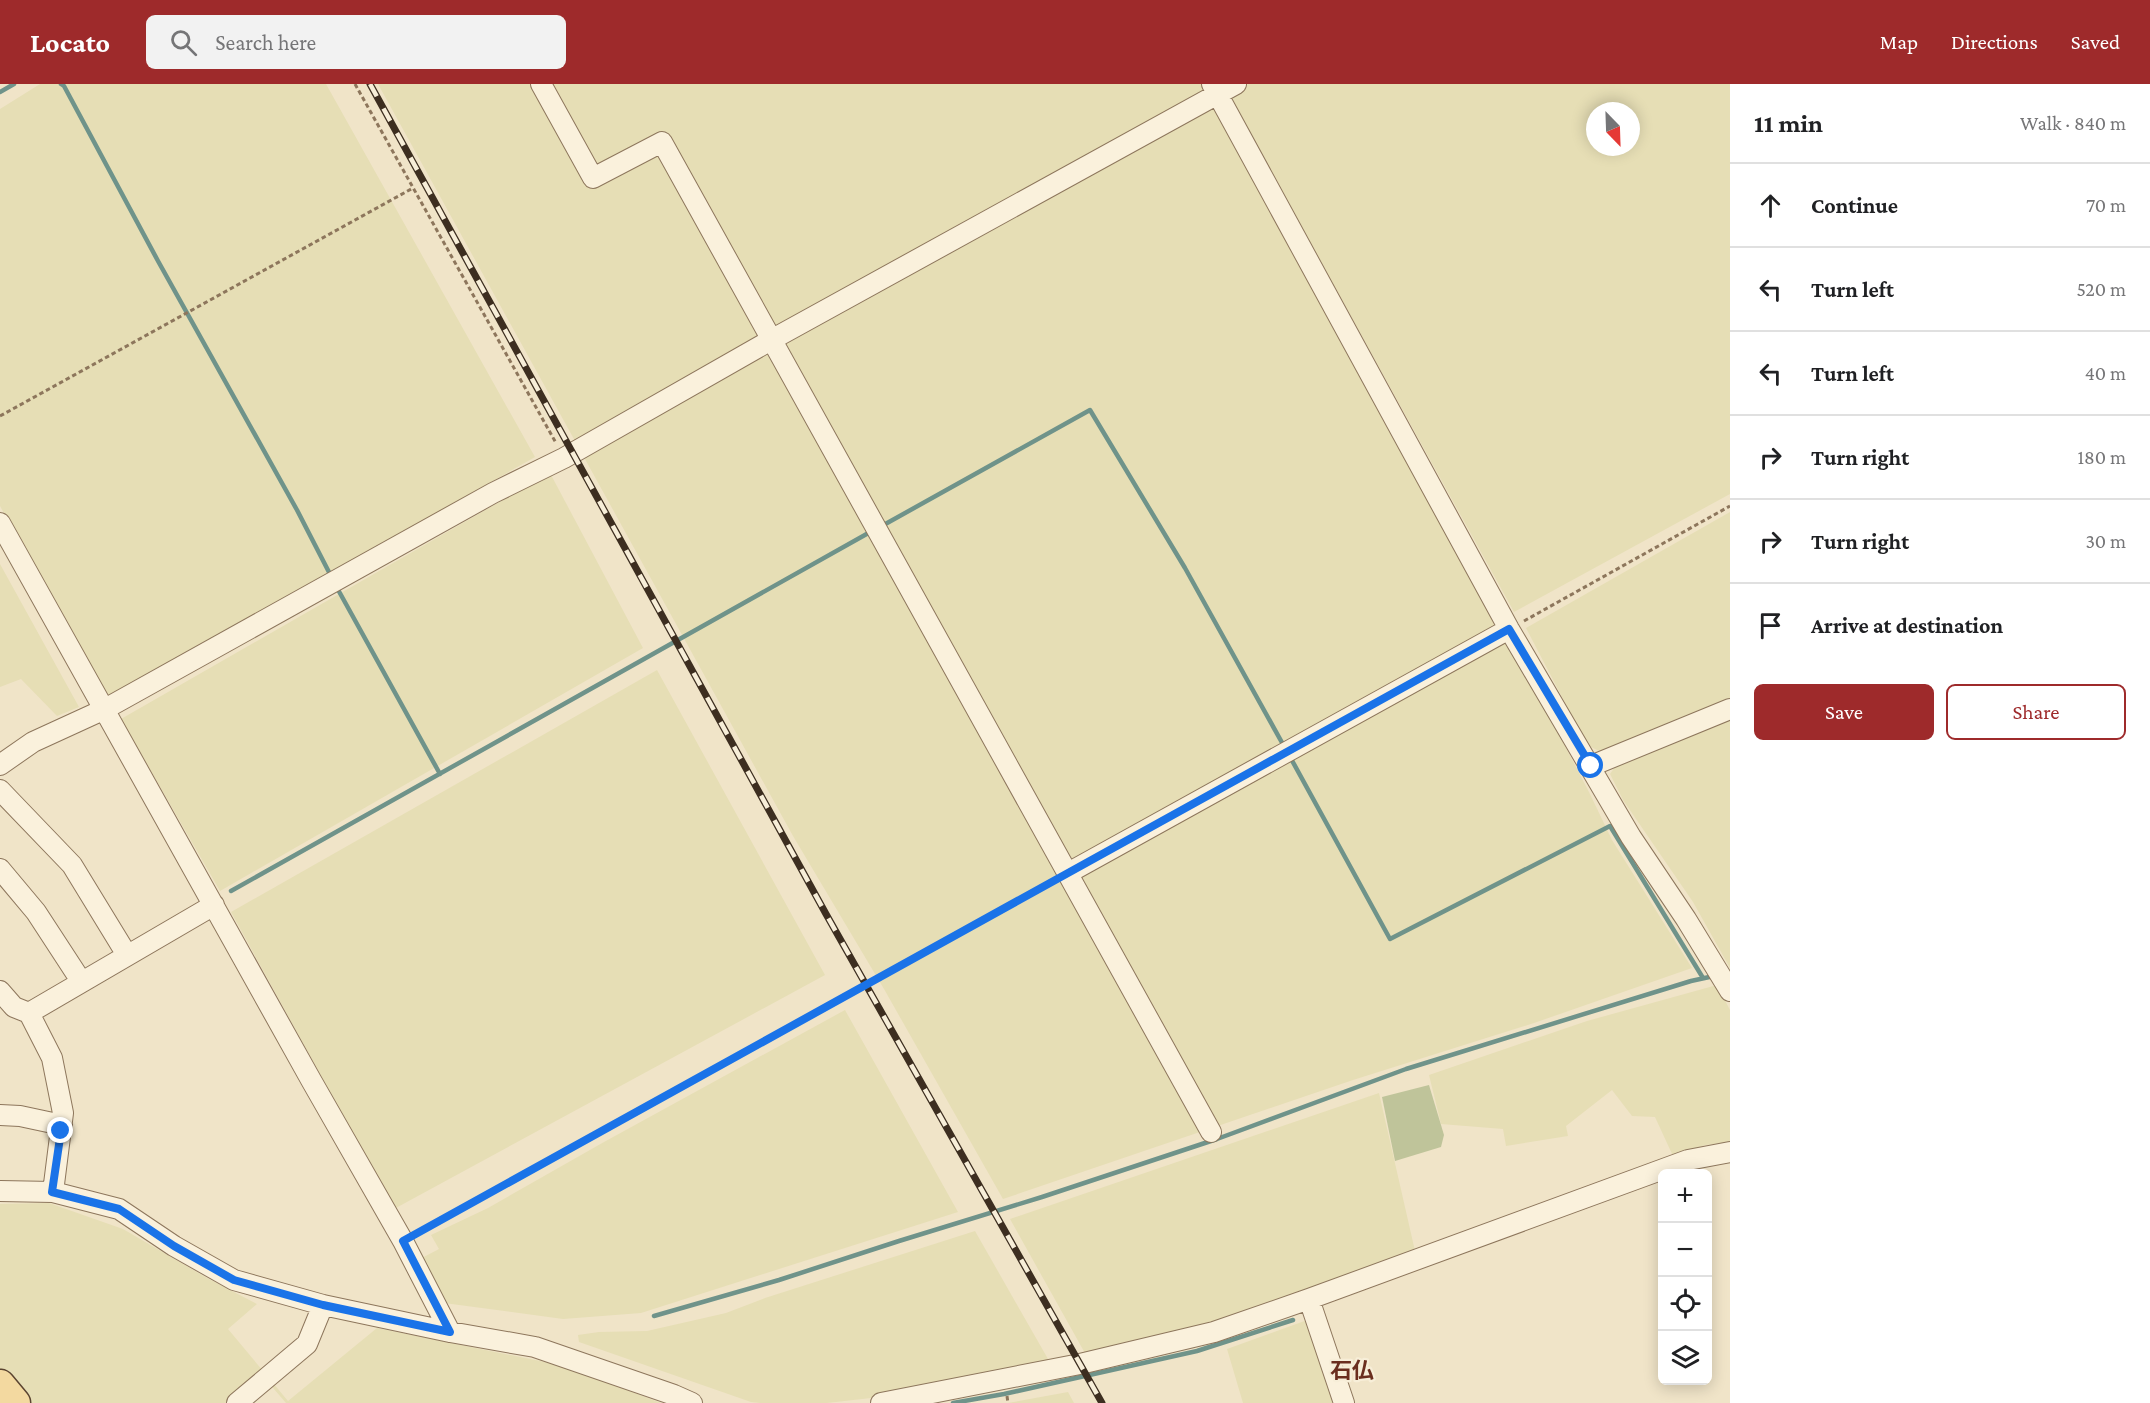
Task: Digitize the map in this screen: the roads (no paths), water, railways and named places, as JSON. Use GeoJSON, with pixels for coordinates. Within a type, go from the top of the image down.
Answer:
{"type":"FeatureCollection","features":[{"type":"Feature","properties":{"kind":"main road"},"geometry":{"type":"LineString","coordinates":[[0,1385],[15,1403]]}},
{"type":"Feature","properties":{"kind":"street"},"geometry":{"type":"LineString","coordinates":[[542,84],[593,178],[662,142],[1211,1132]]}},
{"type":"Feature","properties":{"kind":"street"},"geometry":{"type":"LineString","coordinates":[[0,765],[33,742],[105,709],[493,493],[564,458],[1215,89],[1236,84]]}},
{"type":"Feature","properties":{"kind":"street"},"geometry":{"type":"LineString","coordinates":[[1215,89],[1509,629],[1631,837],[1686,919],[1730,992]]}},
{"type":"Feature","properties":{"kind":"street"},"geometry":{"type":"LineString","coordinates":[[0,523],[403,1241],[450,1332]]}},
{"type":"Feature","properties":{"kind":"street"},"geometry":{"type":"LineString","coordinates":[[1068,873],[1509,629]]}},
{"type":"Feature","properties":{"kind":"street"},"geometry":{"type":"LineString","coordinates":[[1591,766],[1730,710]]}},
{"type":"Feature","properties":{"kind":"street"},"geometry":{"type":"LineString","coordinates":[[0,790],[72,865],[127,955]]}},
{"type":"Feature","properties":{"kind":"street"},"geometry":{"type":"LineString","coordinates":[[0,870],[36,912],[81,981]]}},
{"type":"Feature","properties":{"kind":"street"},"geometry":{"type":"LineString","coordinates":[[29,1013],[214,905]]}},
{"type":"Feature","properties":{"kind":"street"},"geometry":{"type":"LineString","coordinates":[[0,990],[14,1007],[29,1013],[52,1058],[63,1113],[52,1192]]}},
{"type":"Feature","properties":{"kind":"street"},"geometry":{"type":"LineString","coordinates":[[0,1115],[20,1116],[62,1125]]}},
{"type":"Feature","properties":{"kind":"street"},"geometry":{"type":"LineString","coordinates":[[881,1403],[1080,1364],[1214,1332],[1688,1160],[1730,1152]]}},
{"type":"Feature","properties":{"kind":"street"},"geometry":{"type":"LineString","coordinates":[[0,1191],[52,1192],[119,1209],[174,1246],[234,1280],[323,1305],[450,1332],[535,1347],[692,1403]]}},
{"type":"Feature","properties":{"kind":"street"},"geometry":{"type":"LineString","coordinates":[[1309,1299],[1344,1403]]}},
{"type":"Feature","properties":{"kind":"street"},"geometry":{"type":"LineString","coordinates":[[237,1403],[307,1344],[323,1305]]}},
{"type":"Feature","properties":{"kind":"waterway"},"geometry":{"type":"LineString","coordinates":[[0,92],[14,84]]}},
{"type":"Feature","properties":{"kind":"waterway"},"geometry":{"type":"LineString","coordinates":[[61,84],[297,510],[332,578]]}},
{"type":"Feature","properties":{"kind":"waterway"},"geometry":{"type":"LineString","coordinates":[[880,527],[1090,410],[1185,568],[1285,748]]}},
{"type":"Feature","properties":{"kind":"waterway"},"geometry":{"type":"LineString","coordinates":[[231,891],[872,531]]}},
{"type":"Feature","properties":{"kind":"waterway"},"geometry":{"type":"LineString","coordinates":[[336,586],[440,774]]}},
{"type":"Feature","properties":{"kind":"waterway"},"geometry":{"type":"LineString","coordinates":[[1289,755],[1390,939],[1610,826],[1703,978]]}},
{"type":"Feature","properties":{"kind":"waterway"},"geometry":{"type":"LineString","coordinates":[[654,1316],[779,1280],[1042,1197],[1217,1139],[1406,1069],[1691,981],[1714,976]]}},
{"type":"Feature","properties":{"kind":"waterway"},"geometry":{"type":"LineString","coordinates":[[953,1403],[1004,1394],[1197,1351],[1293,1320]]}},
{"type":"Feature","properties":{"kind":"railway"},"geometry":{"type":"LineString","coordinates":[[370,84],[826,914],[1102,1403]]}},
{"type":"Feature","properties":{"kind":"district","name":"石仏"},"geometry":{"type":"Point","coordinates":[1352,1370]}}]}
